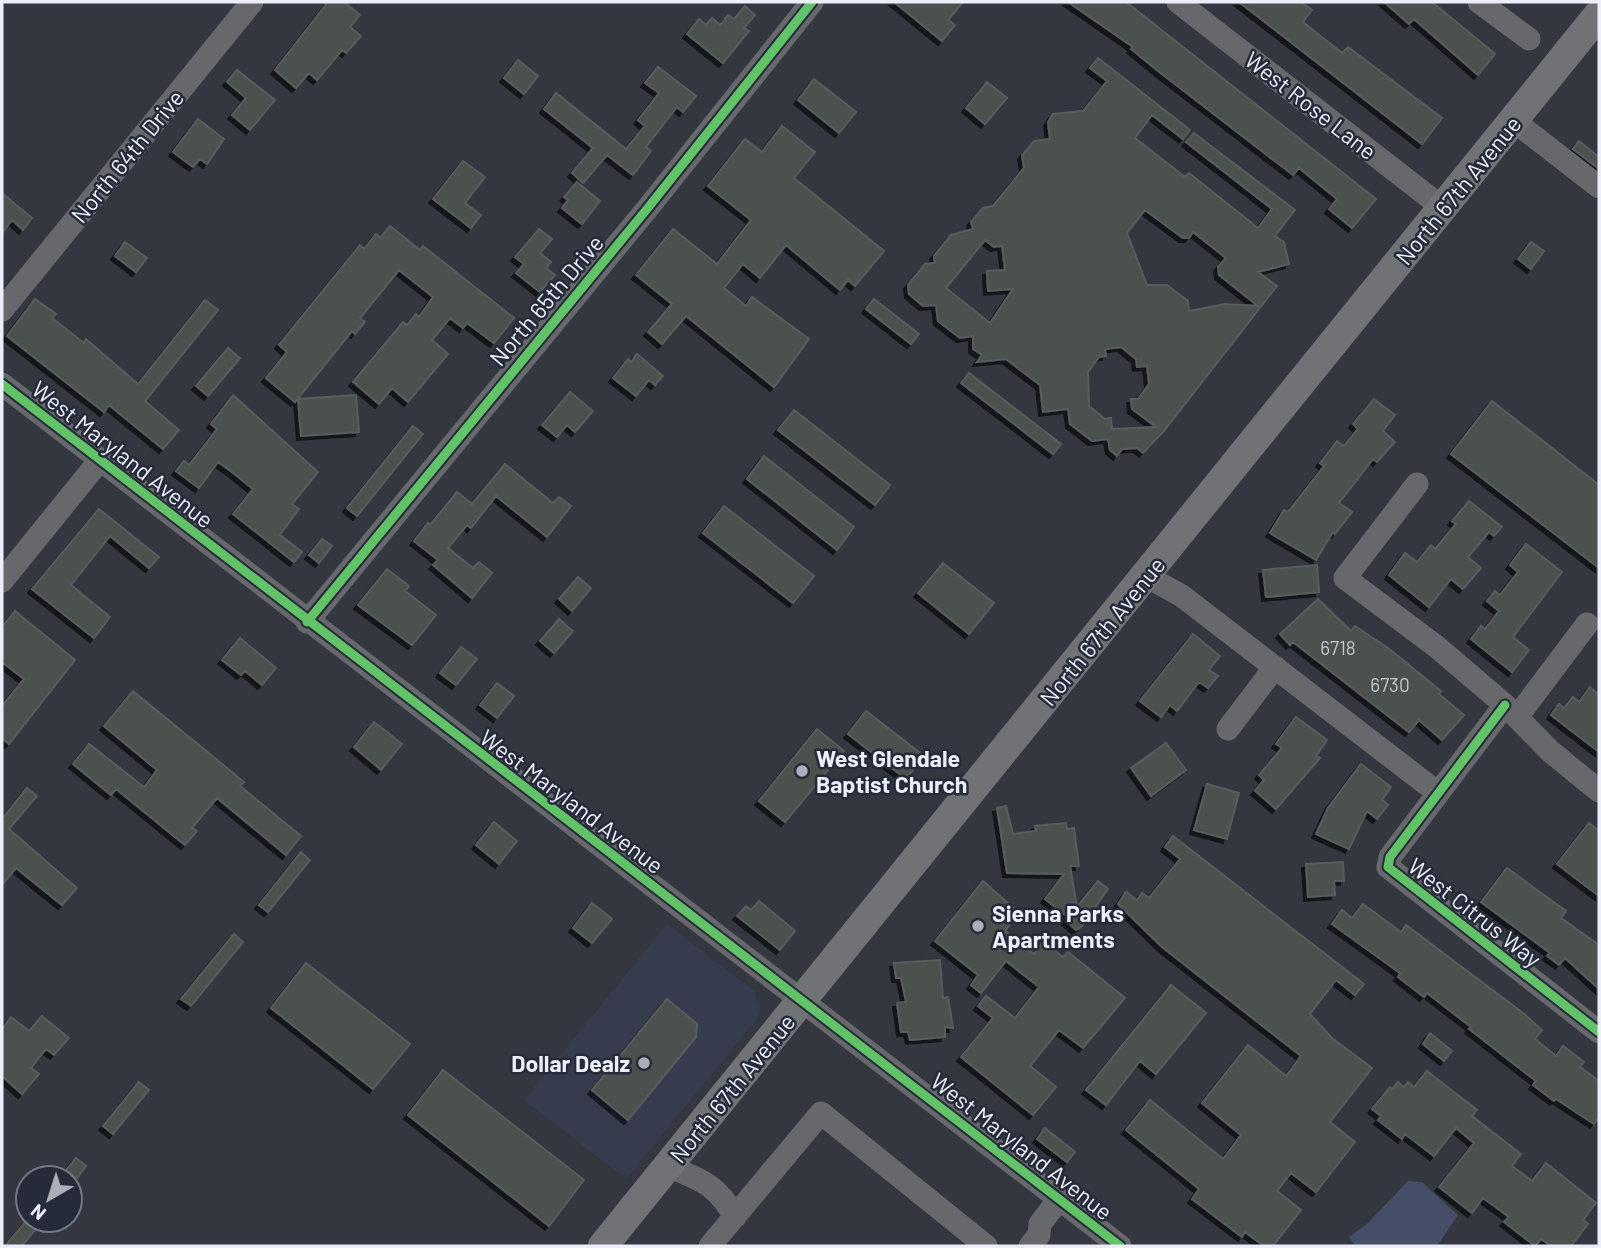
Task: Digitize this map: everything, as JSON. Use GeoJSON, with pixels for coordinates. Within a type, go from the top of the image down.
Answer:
{"type":"FeatureCollection","features":[{"type":"Feature","properties":{"kind":"main road","name":"North 67th Avenue"},"geometry":{"type":"LineString","coordinates":[[603,1246],[1599,14]]}},
{"type":"Feature","properties":{"kind":"street","name":"North 64th Drive"},"geometry":{"type":"LineString","coordinates":[[2,310],[252,2]]}},
{"type":"Feature","properties":{"kind":"street","name":"North 65th Drive"},"geometry":{"type":"LineString","coordinates":[[307,622],[650,205],[812,2]]}},
{"type":"Feature","properties":{"kind":"street","name":"West Rose Lane"},"geometry":{"type":"LineString","coordinates":[[1178,2],[1443,208]]}},
{"type":"Feature","properties":{"kind":"street"},"geometry":{"type":"LineString","coordinates":[[1479,2],[1529,40]]}},
{"type":"Feature","properties":{"kind":"street"},"geometry":{"type":"LineString","coordinates":[[1514,121],[1599,187]]}},
{"type":"Feature","properties":{"kind":"street","name":"West Maryland Avenue"},"geometry":{"type":"LineString","coordinates":[[2,384],[801,1003],[1120,1246]]}},
{"type":"Feature","properties":{"kind":"street"},"geometry":{"type":"LineString","coordinates":[[2,581],[100,460]]}},
{"type":"Feature","properties":{"kind":"street"},"geometry":{"type":"LineString","coordinates":[[1417,484],[1345,578],[1437,647],[1511,711],[1550,751],[1599,791]]}},
{"type":"Feature","properties":{"kind":"street"},"geometry":{"type":"LineString","coordinates":[[1146,576],[1182,596],[1438,793]]}},
{"type":"Feature","properties":{"kind":"street","name":"West Citrus Way"},"geometry":{"type":"LineString","coordinates":[[1587,624],[1438,793],[1390,857],[1388,867],[1599,1032]]}},
{"type":"Feature","properties":{"kind":"street"},"geometry":{"type":"LineString","coordinates":[[1228,729],[1275,667]]}},
{"type":"Feature","properties":{"kind":"street"},"geometry":{"type":"LineString","coordinates":[[710,1246],[821,1114],[986,1246]]}},
{"type":"Feature","properties":{"kind":"street"},"geometry":{"type":"LineString","coordinates":[[668,1166],[705,1181],[723,1195],[735,1217]]}},
{"type":"Feature","properties":{"kind":"street"},"geometry":{"type":"LineString","coordinates":[[1030,1246],[1039,1235],[1040,1224],[1059,1199]]}},
{"type":"Feature","properties":{"kind":"street"},"geometry":{"type":"LineString","coordinates":[[1017,1246],[1017,1239],[1029,1225],[1040,1224]]}},
{"type":"Feature","properties":{"kind":"shaded area"},"geometry":{"type":"Polygon","coordinates":[[[667,924],[754,991],[761,1010],[756,1020],[626,1179],[524,1100],[667,924]]]}},
{"type":"Feature","properties":{"kind":"shaded area"},"geometry":{"type":"Polygon","coordinates":[[[1408,1181],[1422,1182],[1458,1215],[1437,1246],[1355,1246],[1349,1237],[1368,1223],[1408,1181]]]}},
{"type":"Feature","properties":{"kind":"building"},"geometry":{"type":"Polygon","coordinates":[[[328,2],[344,2],[360,15],[350,27],[361,36],[346,53],[342,50],[317,80],[309,73],[296,88],[275,70],[328,2]]]}},
{"type":"Feature","properties":{"kind":"building"},"geometry":{"type":"Polygon","coordinates":[[[894,2],[963,2],[948,20],[955,25],[942,41],[894,2]]]}},
{"type":"Feature","properties":{"kind":"building"},"geometry":{"type":"Polygon","coordinates":[[[1068,2],[1126,2],[1376,199],[1352,228],[1329,209],[1337,199],[1299,168],[1293,175],[1158,71],[1131,49],[1133,47],[1068,2]]]}},
{"type":"Feature","properties":{"kind":"building"},"geometry":{"type":"Polygon","coordinates":[[[1239,2],[1301,2],[1312,10],[1303,22],[1342,53],[1348,47],[1442,118],[1422,144],[1239,2]]]}},
{"type":"Feature","properties":{"kind":"building"},"geometry":{"type":"Polygon","coordinates":[[[1384,2],[1432,2],[1495,54],[1478,75],[1414,19],[1409,24],[1384,2]]]}},
{"type":"Feature","properties":{"kind":"building"},"geometry":{"type":"Polygon","coordinates":[[[745,6],[755,15],[744,28],[749,31],[723,63],[687,34],[699,19],[706,25],[712,18],[720,25],[728,15],[734,19],[745,6]]]}},
{"type":"Feature","properties":{"kind":"building"},"geometry":{"type":"Polygon","coordinates":[[[1098,58],[1190,130],[1183,139],[1152,115],[1135,138],[1185,177],[1189,173],[1258,228],[1272,209],[1186,142],[1194,133],[1295,210],[1275,236],[1284,242],[1289,264],[1258,272],[1277,286],[1163,432],[1143,453],[1137,448],[1122,449],[1117,456],[1110,450],[1108,439],[1092,441],[1070,424],[1068,409],[1043,412],[1040,385],[1006,359],[977,362],[982,355],[973,349],[973,336],[960,338],[938,321],[936,305],[923,306],[909,294],[908,285],[925,264],[935,263],[934,256],[951,235],[973,229],[971,222],[983,208],[993,206],[1024,168],[1022,155],[1034,141],[1050,139],[1048,122],[1053,114],[1083,111],[1107,81],[1090,68],[1098,58]],[[1145,210],[1127,233],[1147,285],[1167,285],[1188,301],[1189,311],[1225,304],[1258,306],[1219,275],[1218,267],[1226,258],[1193,232],[1189,238],[1183,238],[1145,210]],[[985,240],[946,288],[990,323],[1013,289],[988,291],[987,271],[1005,270],[1002,246],[994,247],[985,240]],[[1121,347],[1105,349],[1106,356],[1099,357],[1088,372],[1089,406],[1105,419],[1111,418],[1112,429],[1156,427],[1132,409],[1131,399],[1138,399],[1149,384],[1147,366],[1137,367],[1136,359],[1121,347]]]}},
{"type":"Feature","properties":{"kind":"building"},"geometry":{"type":"Polygon","coordinates":[[[518,60],[538,76],[524,94],[504,78],[518,60]]]}},
{"type":"Feature","properties":{"kind":"building"},"geometry":{"type":"Polygon","coordinates":[[[658,67],[696,96],[683,112],[677,107],[646,147],[651,151],[633,175],[607,155],[583,183],[572,173],[593,148],[544,109],[556,93],[626,149],[645,126],[638,120],[659,93],[645,83],[658,67]]]}},
{"type":"Feature","properties":{"kind":"building"},"geometry":{"type":"Polygon","coordinates":[[[237,70],[275,100],[250,130],[232,115],[246,98],[227,82],[237,70]]]}},
{"type":"Feature","properties":{"kind":"building"},"geometry":{"type":"Polygon","coordinates":[[[814,79],[856,112],[839,133],[798,100],[814,79]]]}},
{"type":"Feature","properties":{"kind":"building"},"geometry":{"type":"Polygon","coordinates":[[[987,82],[1007,98],[985,124],[966,108],[987,82]]]}},
{"type":"Feature","properties":{"kind":"building"},"geometry":{"type":"Polygon","coordinates":[[[198,119],[224,139],[207,164],[200,159],[193,167],[173,152],[198,119]]]}},
{"type":"Feature","properties":{"kind":"building"},"geometry":{"type":"Polygon","coordinates":[[[782,126],[815,152],[794,178],[884,251],[855,286],[848,280],[840,290],[786,245],[760,278],[743,264],[724,288],[746,306],[752,297],[809,339],[774,387],[686,316],[662,344],[648,332],[672,304],[636,275],[673,229],[717,264],[751,220],[708,186],[745,139],[762,152],[782,126]]]}},
{"type":"Feature","properties":{"kind":"building"},"geometry":{"type":"Polygon","coordinates":[[[1579,141],[1599,157],[1599,169],[1573,149],[1579,141]]]}},
{"type":"Feature","properties":{"kind":"building"},"geometry":{"type":"Polygon","coordinates":[[[463,161],[485,177],[465,203],[481,215],[471,228],[433,199],[463,161]]]}},
{"type":"Feature","properties":{"kind":"building"},"geometry":{"type":"Polygon","coordinates":[[[577,182],[600,201],[582,224],[562,208],[568,200],[564,197],[577,182]]]}},
{"type":"Feature","properties":{"kind":"building"},"geometry":{"type":"Polygon","coordinates":[[[2,193],[32,218],[23,230],[12,220],[2,233],[2,193]]]}},
{"type":"Feature","properties":{"kind":"building"},"geometry":{"type":"Polygon","coordinates":[[[390,226],[420,250],[423,246],[514,318],[494,343],[467,323],[463,328],[450,318],[432,340],[448,354],[408,402],[392,388],[379,404],[353,382],[403,322],[407,325],[416,314],[419,317],[433,297],[399,270],[360,318],[365,322],[355,334],[352,331],[295,402],[266,378],[287,352],[279,345],[360,245],[364,249],[376,234],[380,238],[390,226]]]}},
{"type":"Feature","properties":{"kind":"building"},"geometry":{"type":"Polygon","coordinates":[[[539,229],[552,239],[540,253],[551,262],[546,268],[555,275],[540,292],[516,273],[524,264],[515,257],[539,229]]]}},
{"type":"Feature","properties":{"kind":"building"},"geometry":{"type":"Polygon","coordinates":[[[125,242],[147,258],[136,272],[115,256],[125,242]]]}},
{"type":"Feature","properties":{"kind":"building"},"geometry":{"type":"Polygon","coordinates":[[[1531,242],[1544,251],[1531,269],[1518,259],[1531,242]]]}},
{"type":"Feature","properties":{"kind":"building"},"geometry":{"type":"Polygon","coordinates":[[[35,299],[56,314],[52,318],[84,343],[86,339],[138,384],[205,300],[218,310],[145,401],[179,430],[163,449],[109,405],[104,412],[7,336],[35,299]]]}},
{"type":"Feature","properties":{"kind":"building"},"geometry":{"type":"Polygon","coordinates":[[[874,299],[919,334],[911,344],[866,309],[874,299]]]}},
{"type":"Feature","properties":{"kind":"building"},"geometry":{"type":"Polygon","coordinates":[[[228,348],[240,358],[208,396],[196,386],[228,348]]]}},
{"type":"Feature","properties":{"kind":"building"},"geometry":{"type":"Polygon","coordinates":[[[637,354],[663,376],[655,385],[649,380],[636,396],[613,378],[628,359],[631,362],[637,354]]]}},
{"type":"Feature","properties":{"kind":"building"},"geometry":{"type":"Polygon","coordinates":[[[969,373],[1061,444],[1053,454],[961,383],[969,373]]]}},
{"type":"Feature","properties":{"kind":"building"},"geometry":{"type":"Polygon","coordinates":[[[570,392],[593,411],[575,432],[567,425],[557,437],[542,425],[570,392]]]}},
{"type":"Feature","properties":{"kind":"building"},"geometry":{"type":"Polygon","coordinates":[[[233,395],[318,472],[292,504],[299,509],[280,535],[302,552],[294,562],[233,514],[253,489],[232,472],[218,462],[199,488],[176,471],[184,461],[189,465],[217,429],[211,424],[233,395]]]}},
{"type":"Feature","properties":{"kind":"building"},"geometry":{"type":"Polygon","coordinates":[[[356,395],[359,432],[301,436],[298,399],[356,395]]]}},
{"type":"Feature","properties":{"kind":"building"},"geometry":{"type":"Polygon","coordinates":[[[1374,399],[1395,415],[1383,431],[1395,442],[1377,462],[1373,459],[1339,503],[1352,512],[1335,534],[1333,532],[1316,560],[1270,533],[1284,510],[1288,512],[1324,466],[1320,463],[1337,441],[1344,446],[1358,429],[1353,424],[1374,399]]]}},
{"type":"Feature","properties":{"kind":"building"},"geometry":{"type":"Polygon","coordinates":[[[1492,401],[1599,485],[1599,568],[1451,454],[1492,401]]]}},
{"type":"Feature","properties":{"kind":"building"},"geometry":{"type":"Polygon","coordinates":[[[794,410],[890,485],[875,505],[778,430],[794,410]]]}},
{"type":"Feature","properties":{"kind":"building"},"geometry":{"type":"Polygon","coordinates":[[[413,426],[423,434],[357,516],[347,508],[413,426]]]}},
{"type":"Feature","properties":{"kind":"building"},"geometry":{"type":"Polygon","coordinates":[[[764,456],[854,527],[837,550],[747,479],[764,456]]]}},
{"type":"Feature","properties":{"kind":"building"},"geometry":{"type":"Polygon","coordinates":[[[505,464],[553,503],[559,497],[571,506],[547,537],[496,496],[471,528],[467,525],[448,548],[473,568],[479,562],[492,573],[472,598],[433,565],[438,560],[414,541],[457,492],[472,504],[505,464]]]}},
{"type":"Feature","properties":{"kind":"building"},"geometry":{"type":"Polygon","coordinates":[[[1469,501],[1502,527],[1494,536],[1489,532],[1468,557],[1481,568],[1463,589],[1451,579],[1429,607],[1389,575],[1405,553],[1417,562],[1431,545],[1435,549],[1456,524],[1452,521],[1469,501]]]}},
{"type":"Feature","properties":{"kind":"building"},"geometry":{"type":"Polygon","coordinates":[[[724,506],[814,576],[793,603],[703,533],[724,506]]]}},
{"type":"Feature","properties":{"kind":"building"},"geometry":{"type":"Polygon","coordinates":[[[99,509],[159,557],[149,568],[110,536],[71,585],[110,617],[94,638],[32,589],[99,509]]]}},
{"type":"Feature","properties":{"kind":"building"},"geometry":{"type":"Polygon","coordinates":[[[322,539],[332,546],[319,563],[309,555],[322,539]]]}},
{"type":"Feature","properties":{"kind":"building"},"geometry":{"type":"Polygon","coordinates":[[[1526,544],[1562,572],[1513,637],[1529,650],[1512,672],[1471,639],[1481,626],[1485,629],[1499,611],[1487,601],[1495,591],[1500,595],[1518,572],[1510,565],[1526,544]]]}},
{"type":"Feature","properties":{"kind":"building"},"geometry":{"type":"Polygon","coordinates":[[[943,563],[994,603],[969,634],[918,593],[943,563]]]}},
{"type":"Feature","properties":{"kind":"building"},"geometry":{"type":"Polygon","coordinates":[[[1317,565],[1319,592],[1266,597],[1263,570],[1317,565]]]}},
{"type":"Feature","properties":{"kind":"building"},"geometry":{"type":"Polygon","coordinates":[[[387,569],[409,586],[405,591],[436,615],[412,645],[358,605],[387,569]]]}},
{"type":"Feature","properties":{"kind":"building"},"geometry":{"type":"Polygon","coordinates":[[[578,577],[591,588],[572,611],[559,599],[578,577]]]}},
{"type":"Feature","properties":{"kind":"building"},"geometry":{"type":"Polygon","coordinates":[[[1318,599],[1351,631],[1355,626],[1388,648],[1441,691],[1439,694],[1464,715],[1442,740],[1419,720],[1409,732],[1293,642],[1290,645],[1280,634],[1318,599]]]}},
{"type":"Feature","properties":{"kind":"building"},"geometry":{"type":"Polygon","coordinates":[[[15,611],[75,660],[9,744],[2,738],[2,706],[24,679],[2,662],[2,627],[15,611]]]}},
{"type":"Feature","properties":{"kind":"building"},"geometry":{"type":"Polygon","coordinates":[[[559,619],[573,631],[554,653],[540,641],[559,619]]]}},
{"type":"Feature","properties":{"kind":"building"},"geometry":{"type":"Polygon","coordinates":[[[1193,634],[1220,656],[1209,670],[1218,676],[1208,688],[1199,682],[1177,711],[1170,705],[1161,717],[1140,701],[1193,634]]]}},
{"type":"Feature","properties":{"kind":"building"},"geometry":{"type":"Polygon","coordinates":[[[240,638],[276,668],[262,685],[245,671],[241,675],[222,660],[240,638]]]}},
{"type":"Feature","properties":{"kind":"building"},"geometry":{"type":"Polygon","coordinates":[[[461,647],[477,659],[456,685],[440,673],[461,647]]]}},
{"type":"Feature","properties":{"kind":"building"},"geometry":{"type":"Polygon","coordinates":[[[497,683],[514,696],[497,718],[480,705],[497,683]]]}},
{"type":"Feature","properties":{"kind":"building"},"geometry":{"type":"Polygon","coordinates":[[[1590,687],[1599,695],[1599,752],[1551,715],[1559,704],[1564,708],[1573,697],[1579,702],[1590,687]]]}},
{"type":"Feature","properties":{"kind":"building"},"geometry":{"type":"Polygon","coordinates":[[[133,691],[244,782],[240,786],[301,836],[286,855],[217,798],[192,828],[197,831],[185,845],[116,789],[111,795],[73,764],[89,744],[144,787],[157,770],[104,726],[133,691]]]}},
{"type":"Feature","properties":{"kind":"building"},"geometry":{"type":"Polygon","coordinates":[[[866,711],[924,756],[906,779],[848,734],[866,711]]]}},
{"type":"Feature","properties":{"kind":"building"},"geometry":{"type":"Polygon","coordinates":[[[1296,717],[1327,740],[1316,756],[1320,758],[1276,809],[1255,791],[1264,780],[1259,775],[1282,748],[1276,744],[1296,717]]]}},
{"type":"Feature","properties":{"kind":"building"},"geometry":{"type":"Polygon","coordinates":[[[374,722],[402,744],[381,770],[354,747],[374,722]]]}},
{"type":"Feature","properties":{"kind":"building"},"geometry":{"type":"Polygon","coordinates":[[[817,729],[844,751],[785,822],[759,801],[817,729]]]}},
{"type":"Feature","properties":{"kind":"building"},"geometry":{"type":"Polygon","coordinates":[[[1166,743],[1186,770],[1151,796],[1131,768],[1166,743]]]}},
{"type":"Feature","properties":{"kind":"building"},"geometry":{"type":"Polygon","coordinates":[[[1361,764],[1391,787],[1382,800],[1388,805],[1377,819],[1367,811],[1349,849],[1316,834],[1328,808],[1361,764]]]}},
{"type":"Feature","properties":{"kind":"building"},"geometry":{"type":"Polygon","coordinates":[[[1207,784],[1239,793],[1227,839],[1194,830],[1207,784]]]}},
{"type":"Feature","properties":{"kind":"building"},"geometry":{"type":"Polygon","coordinates":[[[27,788],[37,796],[9,829],[77,888],[62,905],[16,868],[2,885],[2,819],[27,788]]]}},
{"type":"Feature","properties":{"kind":"building"},"geometry":{"type":"Polygon","coordinates":[[[1006,806],[1013,834],[1036,831],[1035,826],[1066,823],[1067,829],[1074,828],[1079,866],[1070,866],[1077,907],[1098,881],[1108,889],[1076,930],[1066,921],[1069,918],[1045,899],[1064,874],[1007,873],[997,808],[1006,806]]]}},
{"type":"Feature","properties":{"kind":"building"},"geometry":{"type":"Polygon","coordinates":[[[494,822],[517,841],[499,864],[476,845],[494,822]]]}},
{"type":"Feature","properties":{"kind":"building"},"geometry":{"type":"Polygon","coordinates":[[[1589,823],[1599,831],[1599,896],[1557,864],[1589,823]]]}},
{"type":"Feature","properties":{"kind":"building"},"geometry":{"type":"Polygon","coordinates":[[[1173,836],[1364,984],[1355,995],[1336,980],[1310,1014],[1332,1038],[1372,1068],[1330,1122],[1355,1142],[1316,1192],[1291,1173],[1277,1191],[1301,1210],[1273,1246],[1264,1246],[1245,1232],[1242,1237],[1192,1199],[1199,1189],[1126,1130],[1150,1100],[1223,1159],[1241,1135],[1202,1103],[1248,1045],[1286,1076],[1301,1056],[1162,947],[1118,904],[1126,892],[1137,900],[1142,893],[1149,898],[1180,859],[1165,847],[1173,836]]]}},
{"type":"Feature","properties":{"kind":"building"},"geometry":{"type":"Polygon","coordinates":[[[301,852],[310,860],[268,912],[259,905],[301,852]]]}},
{"type":"Feature","properties":{"kind":"building"},"geometry":{"type":"Polygon","coordinates":[[[1343,862],[1344,881],[1334,881],[1335,895],[1308,897],[1306,864],[1343,862]]]}},
{"type":"Feature","properties":{"kind":"building"},"geometry":{"type":"Polygon","coordinates":[[[1507,868],[1566,911],[1561,918],[1599,945],[1599,989],[1565,958],[1559,965],[1547,956],[1550,953],[1481,902],[1507,868]]]}},
{"type":"Feature","properties":{"kind":"building"},"geometry":{"type":"Polygon","coordinates":[[[983,881],[1019,913],[1005,931],[1034,954],[1043,942],[1063,957],[1068,952],[1125,998],[1083,1048],[1059,1030],[1030,1066],[1056,1087],[1033,1115],[961,1057],[993,1018],[978,1006],[986,996],[1015,1018],[1039,987],[1006,961],[981,993],[971,985],[978,975],[935,941],[983,881]]]}},
{"type":"Feature","properties":{"kind":"building"},"geometry":{"type":"Polygon","coordinates":[[[759,901],[795,931],[780,950],[737,916],[746,906],[751,910],[759,901]]]}},
{"type":"Feature","properties":{"kind":"building"},"geometry":{"type":"Polygon","coordinates":[[[592,903],[612,919],[592,943],[573,928],[592,903]]]}},
{"type":"Feature","properties":{"kind":"building"},"geometry":{"type":"Polygon","coordinates":[[[1363,904],[1401,932],[1406,925],[1523,1013],[1542,1030],[1535,1039],[1556,1056],[1563,1046],[1584,1062],[1580,1067],[1599,1081],[1599,1118],[1594,1124],[1556,1099],[1554,1101],[1533,1085],[1536,1081],[1469,1029],[1471,1027],[1427,993],[1424,997],[1398,977],[1400,973],[1332,924],[1342,910],[1352,918],[1363,904]]]}},
{"type":"Feature","properties":{"kind":"building"},"geometry":{"type":"Polygon","coordinates":[[[234,934],[243,942],[191,1006],[181,999],[234,934]]]}},
{"type":"Feature","properties":{"kind":"building","name":"Sienna Parks Apartments"},"geometry":{"type":"Polygon","coordinates":[[[940,960],[943,998],[948,997],[953,1028],[945,1027],[945,1037],[910,1040],[908,1032],[901,1032],[897,1003],[906,1002],[901,978],[896,978],[894,963],[940,960]]]}},
{"type":"Feature","properties":{"kind":"building"},"geometry":{"type":"Polygon","coordinates":[[[306,963],[410,1044],[373,1089],[271,1008],[306,963]]]}},
{"type":"Feature","properties":{"kind":"building","name":"Sienna Parks Apartments"},"geometry":{"type":"Polygon","coordinates":[[[1171,985],[1206,1013],[1156,1074],[1140,1061],[1106,1105],[1086,1090],[1171,985]]]}},
{"type":"Feature","properties":{"kind":"building","name":"Dollar Dealz"},"geometry":{"type":"Polygon","coordinates":[[[667,999],[697,1024],[696,1037],[628,1120],[592,1090],[667,999]]]}},
{"type":"Feature","properties":{"kind":"building"},"geometry":{"type":"Polygon","coordinates":[[[42,1016],[69,1038],[54,1055],[46,1049],[31,1068],[39,1074],[22,1094],[2,1076],[2,1029],[11,1017],[29,1031],[42,1016]]]}},
{"type":"Feature","properties":{"kind":"building"},"geometry":{"type":"Polygon","coordinates":[[[1430,1033],[1452,1051],[1444,1061],[1423,1044],[1430,1033]]]}},
{"type":"Feature","properties":{"kind":"building"},"geometry":{"type":"Polygon","coordinates":[[[443,1070],[584,1180],[549,1226],[408,1115],[443,1070]]]}},
{"type":"Feature","properties":{"kind":"building"},"geometry":{"type":"Polygon","coordinates":[[[1427,1071],[1477,1110],[1472,1116],[1521,1154],[1512,1166],[1532,1181],[1546,1163],[1596,1203],[1583,1220],[1588,1224],[1571,1246],[1551,1246],[1541,1239],[1535,1246],[1504,1222],[1509,1217],[1483,1198],[1472,1213],[1439,1187],[1474,1143],[1456,1128],[1434,1156],[1405,1134],[1402,1139],[1378,1120],[1381,1116],[1372,1109],[1390,1087],[1392,1089],[1398,1082],[1404,1087],[1408,1082],[1414,1087],[1427,1071]]]}},
{"type":"Feature","properties":{"kind":"building"},"geometry":{"type":"Polygon","coordinates":[[[139,1082],[149,1090],[113,1134],[103,1126],[139,1082]]]}},
{"type":"Feature","properties":{"kind":"building"},"geometry":{"type":"Polygon","coordinates":[[[1045,1128],[1075,1152],[1067,1162],[1037,1139],[1045,1128]]]}},
{"type":"Feature","properties":{"kind":"building"},"geometry":{"type":"Polygon","coordinates":[[[76,1158],[84,1164],[71,1164],[76,1158]]]}},
{"type":"Feature","properties":{"kind":"building"},"geometry":{"type":"Polygon","coordinates":[[[15,1234],[32,1234],[22,1246],[5,1246],[15,1234]]]}},
{"type":"Feature","properties":{"kind":"cycle path"},"geometry":{"type":"LineString","coordinates":[[307,622],[647,209],[812,2]]}},
{"type":"Feature","properties":{"kind":"cycle path"},"geometry":{"type":"LineString","coordinates":[[2,384],[1120,1246]]}},
{"type":"Feature","properties":{"kind":"cycle path"},"geometry":{"type":"LineString","coordinates":[[1505,705],[1390,857],[1388,867],[1599,1032]]}},
{"type":"Feature","properties":{"kind":"place","name":"West Glendale Baptist Church"},"geometry":{"type":"Point","coordinates":[802,771]}},
{"type":"Feature","properties":{"kind":"place","name":"Sienna Parks Apartments"},"geometry":{"type":"Point","coordinates":[978,926]}},
{"type":"Feature","properties":{"kind":"place","name":"Dollar Dealz"},"geometry":{"type":"Point","coordinates":[644,1063]}}]}
